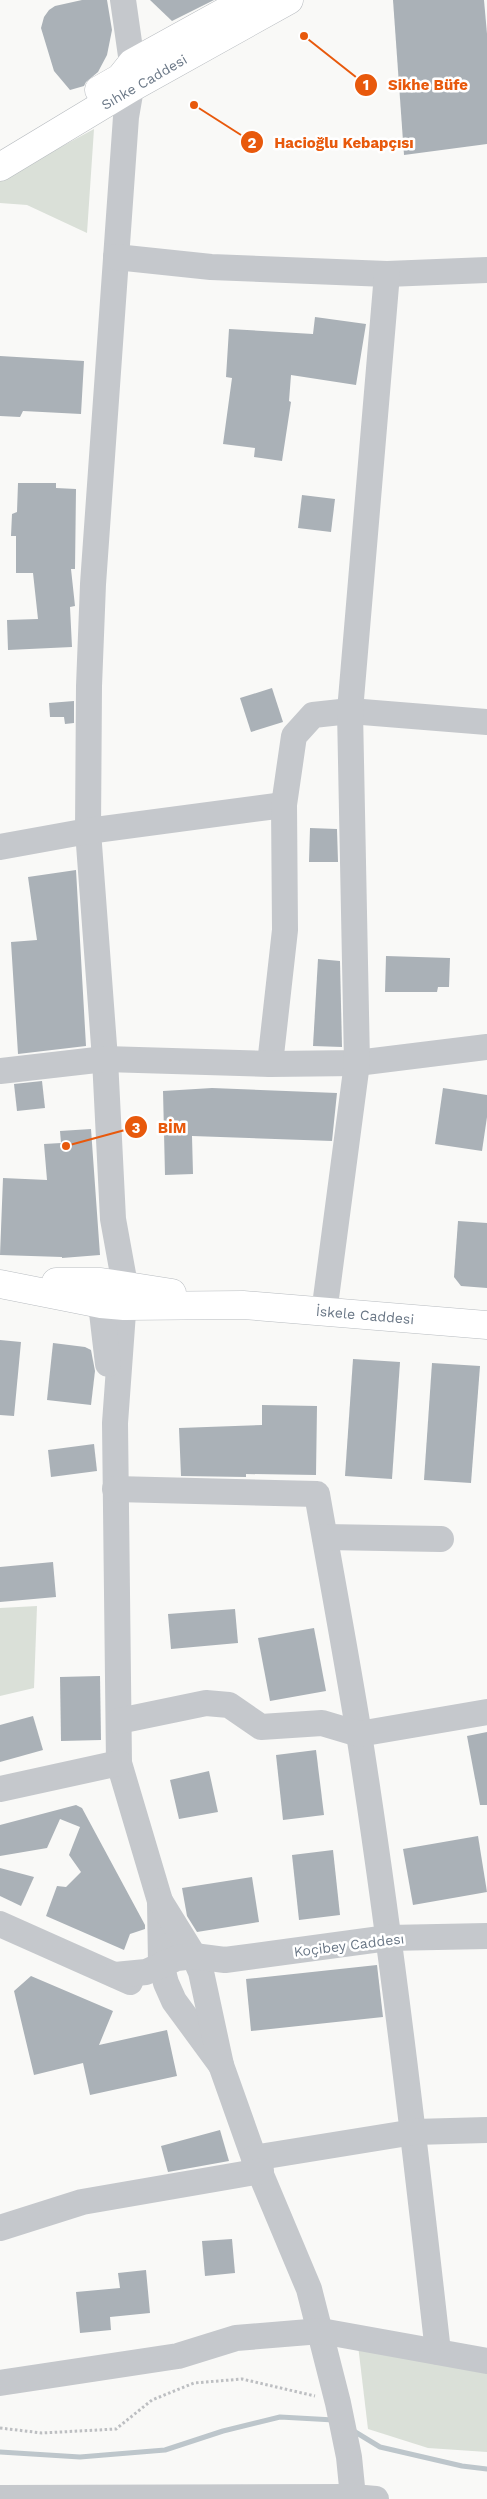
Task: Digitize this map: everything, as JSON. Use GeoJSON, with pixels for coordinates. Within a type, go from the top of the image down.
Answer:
{"type":"FeatureCollection","features":[{"type":"Feature","properties":{"kind":"main road"},"geometry":{"type":"LineString","coordinates":[[0,148],[125,89],[246,0]]}},
{"type":"Feature","properties":{"kind":"main road","name":"Sıhke Caddesi"},"geometry":{"type":"LineString","coordinates":[[0,167],[125,89],[290,0]]}},
{"type":"Feature","properties":{"kind":"main road","name":"İskele Caddesi"},"geometry":{"type":"LineString","coordinates":[[0,1282],[113,1294],[487,1325]]}},
{"type":"Feature","properties":{"kind":"street"},"geometry":{"type":"LineString","coordinates":[[115,0],[125,89]]}},
{"type":"Feature","properties":{"kind":"street"},"geometry":{"type":"LineString","coordinates":[[123,0],[125,89],[116,257],[92,611],[89,686],[88,831],[105,1058],[113,1219],[120,1763],[160,1901],[161,1964],[166,1983],[174,2001],[221,2065]]}},
{"type":"Feature","properties":{"kind":"street"},"geometry":{"type":"LineString","coordinates":[[116,257],[211,267],[388,274],[487,270]]}},
{"type":"Feature","properties":{"kind":"street"},"geometry":{"type":"LineString","coordinates":[[326,1298],[357,1063],[350,711],[388,274]]}},
{"type":"Feature","properties":{"kind":"street"},"geometry":{"type":"LineString","coordinates":[[270,1064],[286,930],[284,805],[294,736],[314,716],[350,711],[487,722]]}},
{"type":"Feature","properties":{"kind":"street"},"geometry":{"type":"LineString","coordinates":[[0,847],[88,831],[284,805]]}},
{"type":"Feature","properties":{"kind":"street"},"geometry":{"type":"LineString","coordinates":[[0,1071],[105,1058],[270,1064],[357,1063],[487,1047]]}},
{"type":"Feature","properties":{"kind":"street"},"geometry":{"type":"LineString","coordinates":[[116,1489],[317,1494],[359,1734],[388,1938],[414,2132],[438,2352]]}},
{"type":"Feature","properties":{"kind":"street"},"geometry":{"type":"LineString","coordinates":[[325,1537],[440,1539]]}},
{"type":"Feature","properties":{"kind":"street"},"geometry":{"type":"LineString","coordinates":[[119,1721],[206,1703],[229,1705],[261,1727],[322,1723],[359,1734],[487,1712]]}},
{"type":"Feature","properties":{"kind":"street"},"geometry":{"type":"LineString","coordinates":[[0,1789],[120,1763]]}},
{"type":"Feature","properties":{"kind":"street"},"geometry":{"type":"LineString","coordinates":[[0,2498],[365,2498],[349,2457],[321,2331],[309,2289],[258,2164],[221,2065],[205,1989],[194,1956],[160,1901]]}},
{"type":"Feature","properties":{"kind":"street"},"geometry":{"type":"LineString","coordinates":[[0,1924],[174,2001]]}},
{"type":"Feature","properties":{"kind":"street","name":"Koçibey Caddesı"},"geometry":{"type":"LineString","coordinates":[[115,1975],[146,1972],[177,1958],[194,1956],[226,1960],[388,1938],[487,1936]]}},
{"type":"Feature","properties":{"kind":"street","name":"Koçibey Caddesı"},"geometry":{"type":"LineString","coordinates":[[174,2001],[205,1989],[227,1974],[271,1955]]}},
{"type":"Feature","properties":{"kind":"street"},"geometry":{"type":"LineString","coordinates":[[0,2228],[82,2202],[414,2132],[487,2130]]}},
{"type":"Feature","properties":{"kind":"street"},"geometry":{"type":"LineString","coordinates":[[0,2383],[178,2356],[236,2338],[321,2331],[487,2362]]}},
{"type":"Feature","properties":{"kind":"path"},"geometry":{"type":"LineString","coordinates":[[0,2428],[42,2433],[116,2429],[152,2400],[194,2382],[242,2379],[298,2391],[338,2403]]}},
{"type":"Feature","properties":{"kind":"shaded area"},"geometry":{"type":"Polygon","coordinates":[[[94,129],[87,233],[27,205],[0,203],[0,180],[94,129]]]}},
{"type":"Feature","properties":{"kind":"shaded area"},"geometry":{"type":"Polygon","coordinates":[[[37,1606],[34,1688],[0,1696],[0,1608],[37,1606]]]}},
{"type":"Feature","properties":{"kind":"shaded area"},"geometry":{"type":"Polygon","coordinates":[[[358,2345],[487,2371],[487,2452],[428,2448],[368,2429],[358,2345]]]}},
{"type":"Feature","properties":{"kind":"building"},"geometry":{"type":"Polygon","coordinates":[[[82,0],[107,0],[112,30],[107,55],[98,72],[84,86],[70,90],[54,71],[41,28],[44,17],[49,10],[55,6],[82,0]]]}},
{"type":"Feature","properties":{"kind":"building"},"geometry":{"type":"Polygon","coordinates":[[[150,0],[214,0],[172,21],[150,0]]]}},
{"type":"Feature","properties":{"kind":"building"},"geometry":{"type":"Polygon","coordinates":[[[393,0],[484,0],[487,34],[487,144],[404,155],[393,0]]]}},
{"type":"Feature","properties":{"kind":"building"},"geometry":{"type":"Polygon","coordinates":[[[315,317],[366,324],[356,385],[291,375],[289,401],[291,402],[282,461],[254,457],[255,448],[223,444],[232,378],[226,377],[229,329],[313,334],[315,317]]]}},
{"type":"Feature","properties":{"kind":"building"},"geometry":{"type":"Polygon","coordinates":[[[0,356],[84,361],[81,414],[23,411],[20,417],[0,416],[0,356]]]}},
{"type":"Feature","properties":{"kind":"building"},"geometry":{"type":"Polygon","coordinates":[[[18,483],[56,483],[56,488],[76,489],[75,569],[71,569],[75,606],[70,607],[72,647],[8,650],[7,620],[38,619],[33,573],[16,573],[16,536],[11,536],[12,514],[17,512],[18,483]]]}},
{"type":"Feature","properties":{"kind":"building"},"geometry":{"type":"Polygon","coordinates":[[[302,495],[335,499],[331,532],[298,528],[302,495]]]}},
{"type":"Feature","properties":{"kind":"building"},"geometry":{"type":"Polygon","coordinates":[[[272,688],[283,722],[251,732],[240,698],[272,688]]]}},
{"type":"Feature","properties":{"kind":"building"},"geometry":{"type":"Polygon","coordinates":[[[74,701],[74,723],[65,724],[64,717],[50,717],[49,703],[74,701]]]}},
{"type":"Feature","properties":{"kind":"building"},"geometry":{"type":"Polygon","coordinates":[[[310,828],[337,829],[338,862],[309,862],[310,828]]]}},
{"type":"Feature","properties":{"kind":"building"},"geometry":{"type":"Polygon","coordinates":[[[76,870],[86,1046],[18,1054],[11,942],[37,940],[28,877],[76,870]]]}},
{"type":"Feature","properties":{"kind":"building"},"geometry":{"type":"Polygon","coordinates":[[[386,956],[450,958],[449,987],[438,987],[437,992],[385,992],[386,956]]]}},
{"type":"Feature","properties":{"kind":"building"},"geometry":{"type":"Polygon","coordinates":[[[318,959],[340,961],[342,1047],[313,1046],[318,959]]]}},
{"type":"Feature","properties":{"kind":"building"},"geometry":{"type":"Polygon","coordinates":[[[42,1081],[45,1108],[17,1111],[14,1084],[42,1081]]]}},
{"type":"Feature","properties":{"kind":"building"},"geometry":{"type":"Polygon","coordinates":[[[212,1088],[337,1093],[332,1141],[192,1136],[193,1174],[165,1175],[163,1091],[212,1088]]]}},
{"type":"Feature","properties":{"kind":"building"},"geometry":{"type":"Polygon","coordinates":[[[443,1088],[487,1095],[487,1117],[482,1151],[435,1144],[443,1088]]]}},
{"type":"Feature","properties":{"kind":"building"},"geometry":{"type":"Polygon","coordinates":[[[91,1129],[100,1255],[62,1258],[0,1255],[3,1178],[47,1180],[44,1144],[61,1143],[60,1131],[91,1129]]]}},
{"type":"Feature","properties":{"kind":"building"},"geometry":{"type":"Polygon","coordinates":[[[458,1221],[487,1223],[487,1288],[461,1286],[454,1277],[458,1221]]]}},
{"type":"Feature","properties":{"kind":"building"},"geometry":{"type":"Polygon","coordinates":[[[0,1340],[21,1342],[14,1416],[0,1415],[0,1340]]]}},
{"type":"Feature","properties":{"kind":"building"},"geometry":{"type":"Polygon","coordinates":[[[53,1343],[85,1347],[91,1350],[95,1371],[91,1405],[47,1400],[53,1343]]]}},
{"type":"Feature","properties":{"kind":"building"},"geometry":{"type":"Polygon","coordinates":[[[353,1359],[400,1362],[392,1479],[345,1476],[353,1359]]]}},
{"type":"Feature","properties":{"kind":"building"},"geometry":{"type":"Polygon","coordinates":[[[432,1363],[480,1366],[471,1483],[424,1480],[432,1363]]]}},
{"type":"Feature","properties":{"kind":"building"},"geometry":{"type":"Polygon","coordinates":[[[262,1405],[317,1406],[316,1475],[246,1474],[246,1477],[181,1476],[179,1428],[262,1425],[262,1405]]]}},
{"type":"Feature","properties":{"kind":"building"},"geometry":{"type":"Polygon","coordinates":[[[94,1444],[97,1471],[51,1477],[48,1450],[94,1444]]]}},
{"type":"Feature","properties":{"kind":"building"},"geometry":{"type":"Polygon","coordinates":[[[53,1562],[56,1597],[0,1602],[0,1567],[53,1562]]]}},
{"type":"Feature","properties":{"kind":"building"},"geometry":{"type":"Polygon","coordinates":[[[235,1609],[238,1643],[171,1649],[168,1614],[235,1609]]]}},
{"type":"Feature","properties":{"kind":"building"},"geometry":{"type":"Polygon","coordinates":[[[314,1628],[326,1691],[270,1701],[258,1638],[314,1628]]]}},
{"type":"Feature","properties":{"kind":"building"},"geometry":{"type":"Polygon","coordinates":[[[100,1676],[101,1740],[61,1741],[60,1677],[100,1676]]]}},
{"type":"Feature","properties":{"kind":"building"},"geometry":{"type":"Polygon","coordinates":[[[33,1716],[43,1750],[0,1762],[0,1725],[33,1716]]]}},
{"type":"Feature","properties":{"kind":"building"},"geometry":{"type":"Polygon","coordinates":[[[487,1732],[487,1805],[480,1805],[467,1736],[487,1732]]]}},
{"type":"Feature","properties":{"kind":"building"},"geometry":{"type":"Polygon","coordinates":[[[316,1750],[324,1815],[283,1820],[276,1755],[316,1750]]]}},
{"type":"Feature","properties":{"kind":"building"},"geometry":{"type":"Polygon","coordinates":[[[209,1771],[218,1812],[179,1819],[170,1780],[209,1771]]]}},
{"type":"Feature","properties":{"kind":"building"},"geometry":{"type":"Polygon","coordinates":[[[76,1805],[82,1808],[145,1925],[145,1929],[130,1934],[124,1950],[46,1916],[57,1886],[66,1887],[81,1872],[69,1855],[80,1827],[60,1819],[47,1848],[0,1856],[0,1825],[76,1805]]]}},
{"type":"Feature","properties":{"kind":"building"},"geometry":{"type":"Polygon","coordinates":[[[478,1836],[487,1892],[413,1905],[403,1849],[478,1836]]]}},
{"type":"Feature","properties":{"kind":"building"},"geometry":{"type":"Polygon","coordinates":[[[333,1850],[340,1915],[299,1920],[292,1855],[333,1850]]]}},
{"type":"Feature","properties":{"kind":"building"},"geometry":{"type":"Polygon","coordinates":[[[0,1868],[34,1877],[21,1906],[0,1896],[0,1868]]]}},
{"type":"Feature","properties":{"kind":"building"},"geometry":{"type":"Polygon","coordinates":[[[252,1877],[259,1922],[197,1932],[187,1916],[182,1888],[252,1877]]]}},
{"type":"Feature","properties":{"kind":"building"},"geometry":{"type":"Polygon","coordinates":[[[377,1965],[383,2017],[251,2031],[246,1979],[377,1965]]]}},
{"type":"Feature","properties":{"kind":"building"},"geometry":{"type":"Polygon","coordinates":[[[31,1976],[113,2011],[99,2045],[167,2030],[177,2076],[90,2095],[83,2063],[34,2075],[14,1991],[31,1976]]]}},
{"type":"Feature","properties":{"kind":"building"},"geometry":{"type":"Polygon","coordinates":[[[220,2130],[229,2161],[168,2172],[161,2146],[220,2130]]]}},
{"type":"Feature","properties":{"kind":"building"},"geometry":{"type":"Polygon","coordinates":[[[232,2239],[235,2273],[205,2276],[202,2241],[232,2239]]]}},
{"type":"Feature","properties":{"kind":"building"},"geometry":{"type":"Polygon","coordinates":[[[146,2270],[150,2313],[110,2317],[111,2330],[80,2333],[76,2292],[120,2288],[118,2273],[146,2270]]]}},
{"type":"Feature","properties":{"kind":"waterway"},"geometry":{"type":"LineString","coordinates":[[0,2452],[80,2457],[165,2450],[223,2431],[280,2417],[334,2420]]}},
{"type":"Feature","properties":{"kind":"waterway"},"geometry":{"type":"LineString","coordinates":[[352,2430],[380,2447],[462,2466],[487,2469]]}},
{"type":"Feature","properties":{"kind":"place","name":"Sikhe Büfe"},"geometry":{"type":"Point","coordinates":[304,36]}},
{"type":"Feature","properties":{"kind":"place","name":"Hacioğlu Kebapçısı"},"geometry":{"type":"Point","coordinates":[194,105]}},
{"type":"Feature","properties":{"kind":"place","name":"BİM"},"geometry":{"type":"Point","coordinates":[66,1146]}}]}
